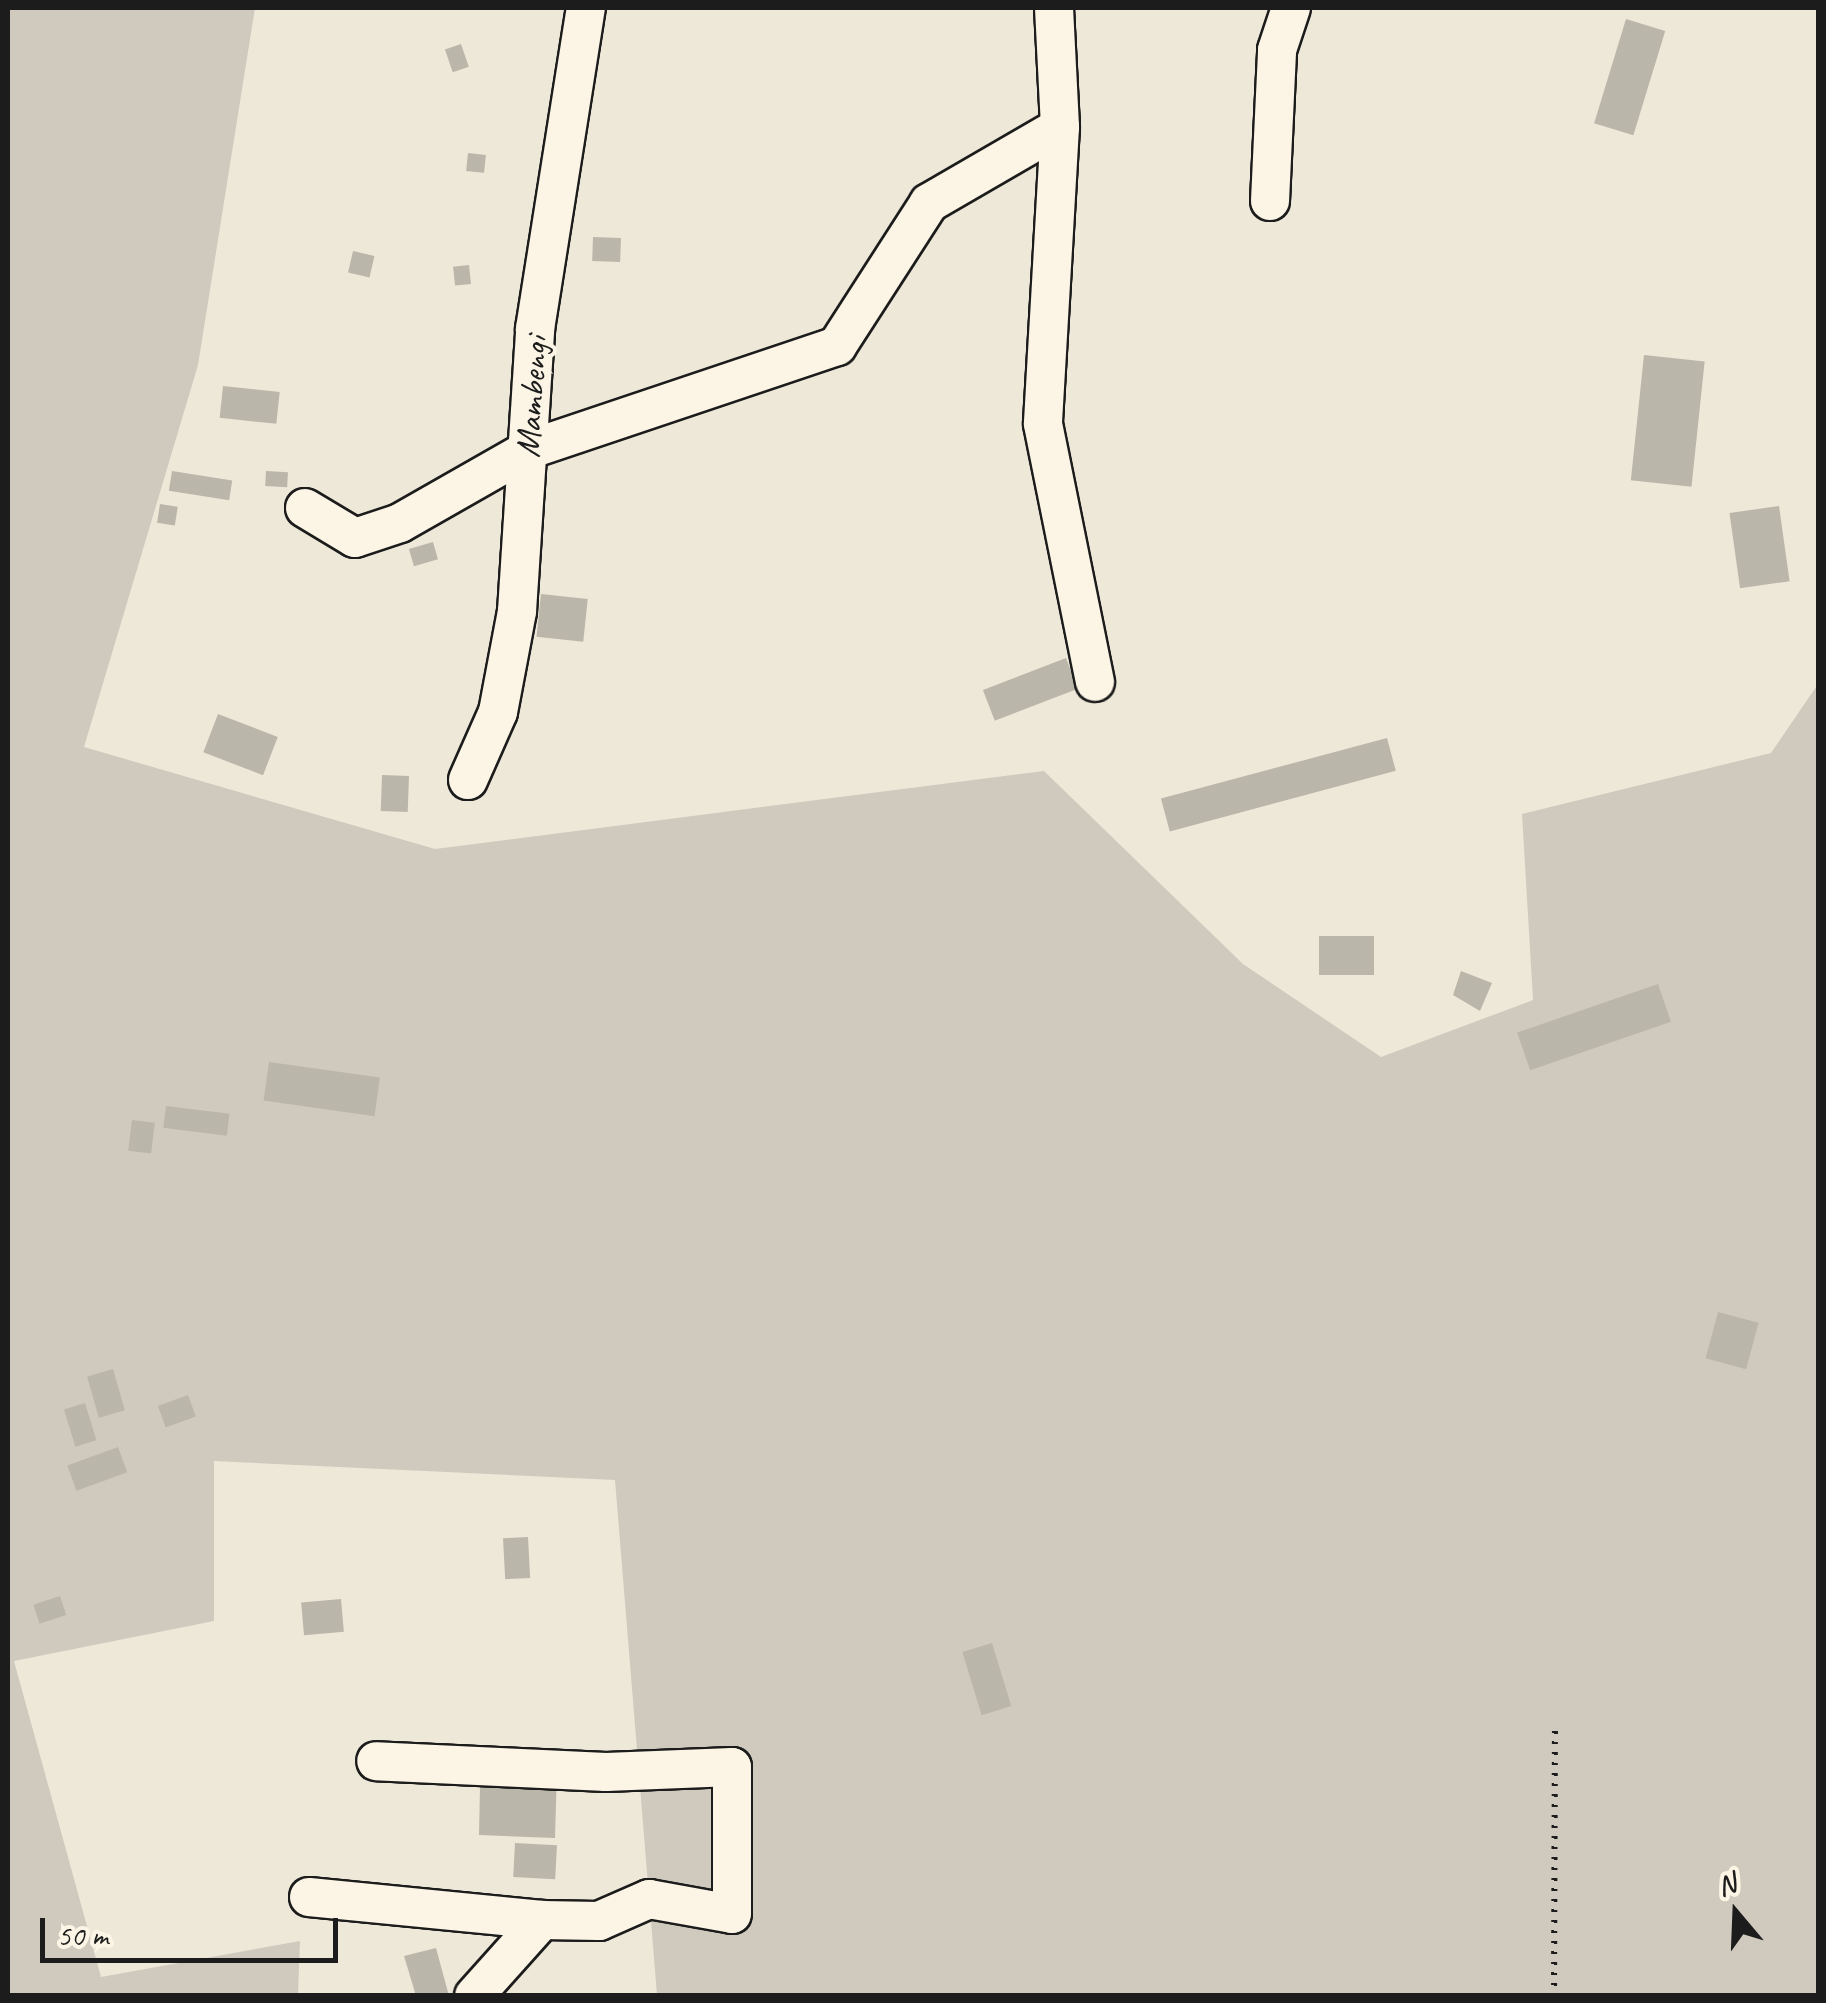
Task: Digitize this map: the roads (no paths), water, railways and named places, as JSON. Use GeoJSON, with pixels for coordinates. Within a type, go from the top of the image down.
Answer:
{"type":"FeatureCollection","features":[{"type":"Feature","properties":{"kind":"street","name":"Mambengi"},"geometry":{"type":"LineString","coordinates":[[468,780],[498,712],[501,663],[512,640],[565,105],[586,8]]}},
{"type":"Feature","properties":{"kind":"street"},"geometry":{"type":"LineString","coordinates":[[1054,8],[1060,126],[1044,424],[1095,682]]}},
{"type":"Feature","properties":{"kind":"street"},"geometry":{"type":"LineString","coordinates":[[1270,201],[1277,50],[1290,8]]}},
{"type":"Feature","properties":{"kind":"street"},"geometry":{"type":"LineString","coordinates":[[305,508],[355,538],[400,524],[528,450],[837,346],[929,203],[1060,126]]}},
{"type":"Feature","properties":{"kind":"street"},"geometry":{"type":"LineString","coordinates":[[309,1896],[542,1920],[599,1921],[648,1899],[732,1914],[732,1767],[606,1772],[376,1761]]}},
{"type":"Feature","properties":{"kind":"street"},"geometry":{"type":"LineString","coordinates":[[474,1996],[542,1920]]}}]}
